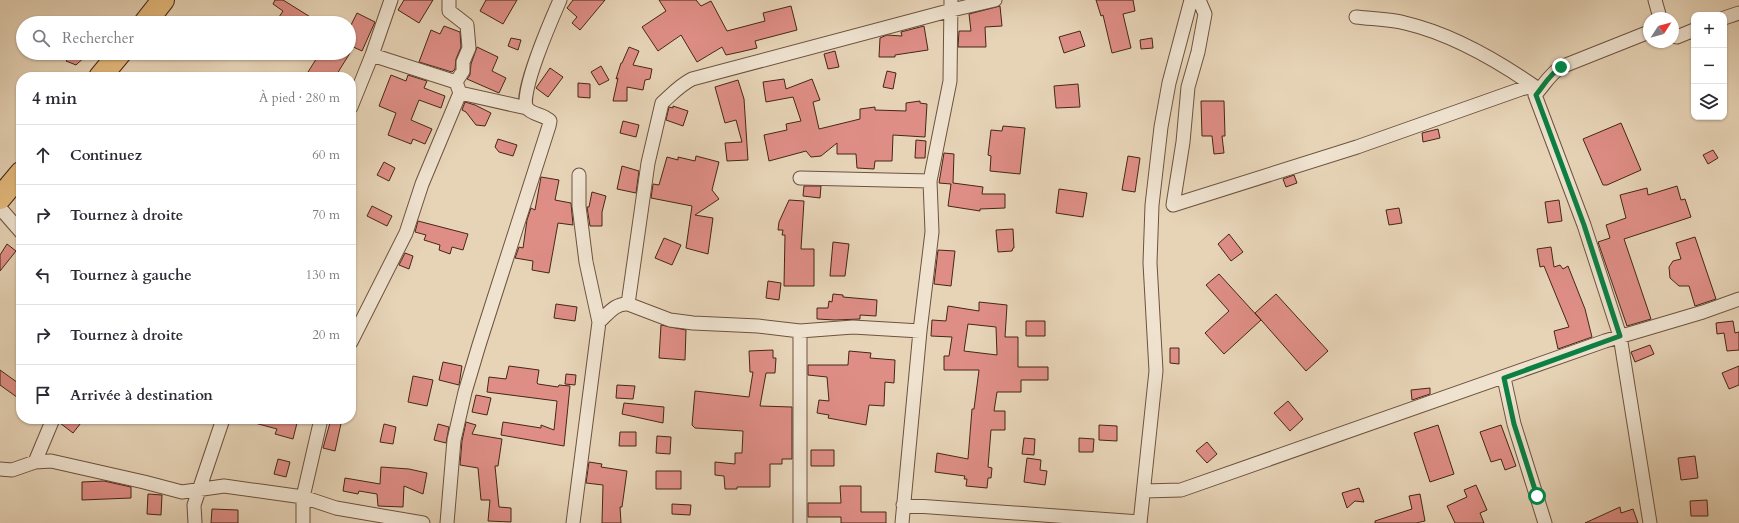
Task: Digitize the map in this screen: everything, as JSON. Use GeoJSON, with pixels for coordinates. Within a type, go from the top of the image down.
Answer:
{"type":"FeatureCollection","features":[{"type":"Feature","properties":{"kind":"highway"},"geometry":{"type":"LineString","coordinates":[[150,16],[163,0]]}},
{"type":"Feature","properties":{"kind":"highway"},"geometry":{"type":"LineString","coordinates":[[104,72],[114,60]]}},
{"type":"Feature","properties":{"kind":"highway"},"geometry":{"type":"LineString","coordinates":[[0,198],[16,179]]}},
{"type":"Feature","properties":{"kind":"street"},"geometry":{"type":"LineString","coordinates":[[356,95],[372,55],[391,0]]}},
{"type":"Feature","properties":{"kind":"street"},"geometry":{"type":"LineString","coordinates":[[356,332],[406,233],[463,71],[463,62],[469,48],[467,25],[449,11],[449,0]]}},
{"type":"Feature","properties":{"kind":"street"},"geometry":{"type":"LineString","coordinates":[[527,108],[525,101],[527,87],[560,0]]}},
{"type":"Feature","properties":{"kind":"street"},"geometry":{"type":"LineString","coordinates":[[628,304],[648,163],[662,103],[671,96],[676,89],[692,79],[952,5],[995,0]]}},
{"type":"Feature","properties":{"kind":"street"},"geometry":{"type":"LineString","coordinates":[[903,505],[1140,523],[1156,371],[1150,263],[1152,205],[1161,127],[1169,83],[1191,0]]}},
{"type":"Feature","properties":{"kind":"street"},"geometry":{"type":"LineString","coordinates":[[1199,0],[1205,14],[1188,87],[1183,142],[1173,205],[1357,147],[1521,89],[1535,91],[1547,81],[1551,73],[1561,67],[1643,34]]}},
{"type":"Feature","properties":{"kind":"street"},"geometry":{"type":"LineString","coordinates":[[1655,0],[1658,12]]}},
{"type":"Feature","properties":{"kind":"street"},"geometry":{"type":"LineString","coordinates":[[902,523],[920,331],[932,232],[930,181],[950,81],[952,5]]}},
{"type":"Feature","properties":{"kind":"street"},"geometry":{"type":"LineString","coordinates":[[1727,17],[1739,13]]}},
{"type":"Feature","properties":{"kind":"street"},"geometry":{"type":"LineString","coordinates":[[1356,17],[1405,22],[1451,38],[1484,55],[1535,91],[1584,225],[1620,336],[1650,523]]}},
{"type":"Feature","properties":{"kind":"street"},"geometry":{"type":"LineString","coordinates":[[1679,35],[1691,31]]}},
{"type":"Feature","properties":{"kind":"street"},"geometry":{"type":"LineString","coordinates":[[372,55],[458,88],[527,108],[546,117],[550,121],[465,392],[454,440],[447,523]]}},
{"type":"Feature","properties":{"kind":"street"},"geometry":{"type":"LineString","coordinates":[[573,523],[599,322],[586,262],[579,206],[579,175]]}},
{"type":"Feature","properties":{"kind":"street"},"geometry":{"type":"LineString","coordinates":[[800,178],[930,181]]}},
{"type":"Feature","properties":{"kind":"street"},"geometry":{"type":"LineString","coordinates":[[0,208],[16,226]]}},
{"type":"Feature","properties":{"kind":"street"},"geometry":{"type":"LineString","coordinates":[[1144,491],[1181,490],[1504,378],[1620,336],[1703,312],[1739,299]]}},
{"type":"Feature","properties":{"kind":"street"},"geometry":{"type":"LineString","coordinates":[[599,322],[615,307],[628,304],[670,320],[693,323],[758,326],[800,331],[853,327],[920,331]]}},
{"type":"Feature","properties":{"kind":"street"},"geometry":{"type":"LineString","coordinates":[[800,331],[800,523]]}},
{"type":"Feature","properties":{"kind":"street"},"geometry":{"type":"LineString","coordinates":[[1504,378],[1514,424],[1545,523]]}},
{"type":"Feature","properties":{"kind":"street"},"geometry":{"type":"LineString","coordinates":[[34,462],[51,424]]}},
{"type":"Feature","properties":{"kind":"street"},"geometry":{"type":"LineString","coordinates":[[195,523],[194,505],[221,424]]}},
{"type":"Feature","properties":{"kind":"street"},"geometry":{"type":"LineString","coordinates":[[303,523],[303,497],[320,424]]}},
{"type":"Feature","properties":{"kind":"street"},"geometry":{"type":"LineString","coordinates":[[0,481],[6,470],[34,462],[51,461],[182,492],[198,491],[224,486],[303,497],[336,508],[423,523]]}},
{"type":"Feature","properties":{"kind":"building"},"geometry":{"type":"Polygon","coordinates":[[[275,0],[283,0],[309,16],[280,16],[283,11],[273,4],[275,0]]]}},
{"type":"Feature","properties":{"kind":"building"},"geometry":{"type":"Polygon","coordinates":[[[404,0],[433,0],[419,23],[398,10],[404,0]]]}},
{"type":"Feature","properties":{"kind":"building"},"geometry":{"type":"Polygon","coordinates":[[[486,0],[517,0],[503,24],[480,11],[486,0]]]}},
{"type":"Feature","properties":{"kind":"building"},"geometry":{"type":"Polygon","coordinates":[[[573,0],[605,0],[580,30],[572,23],[577,17],[567,8],[573,0]]]}},
{"type":"Feature","properties":{"kind":"building"},"geometry":{"type":"Polygon","coordinates":[[[659,0],[696,0],[701,6],[711,1],[727,31],[765,21],[763,13],[791,6],[797,30],[755,41],[757,48],[740,52],[726,55],[722,47],[697,62],[681,35],[658,51],[642,27],[666,11],[659,0]]]}},
{"type":"Feature","properties":{"kind":"building"},"geometry":{"type":"Polygon","coordinates":[[[1096,0],[1133,0],[1135,11],[1123,14],[1131,48],[1112,53],[1103,15],[1101,16],[1096,0]]]}},
{"type":"Feature","properties":{"kind":"building"},"geometry":{"type":"Polygon","coordinates":[[[1000,6],[1002,26],[985,27],[986,47],[958,47],[959,31],[971,31],[969,14],[1000,6]]]}},
{"type":"Feature","properties":{"kind":"building"},"geometry":{"type":"Polygon","coordinates":[[[357,13],[375,22],[362,51],[356,48],[356,16],[357,13]]]}},
{"type":"Feature","properties":{"kind":"building"},"geometry":{"type":"Polygon","coordinates":[[[444,26],[460,32],[461,47],[456,59],[455,69],[452,72],[419,62],[431,30],[440,34],[444,26]]]}},
{"type":"Feature","properties":{"kind":"building"},"geometry":{"type":"Polygon","coordinates":[[[924,26],[928,50],[895,55],[895,57],[879,57],[880,38],[887,35],[902,36],[901,32],[924,26]]]}},
{"type":"Feature","properties":{"kind":"building"},"geometry":{"type":"Polygon","coordinates":[[[1080,31],[1085,46],[1064,53],[1059,37],[1080,31]]]}},
{"type":"Feature","properties":{"kind":"building"},"geometry":{"type":"Polygon","coordinates":[[[511,38],[521,40],[518,50],[508,46],[511,38]]]}},
{"type":"Feature","properties":{"kind":"building"},"geometry":{"type":"Polygon","coordinates":[[[1152,38],[1153,48],[1141,49],[1140,40],[1152,38]]]}},
{"type":"Feature","properties":{"kind":"building"},"geometry":{"type":"Polygon","coordinates":[[[477,47],[498,57],[492,71],[506,78],[499,93],[467,79],[470,75],[471,64],[477,47]]]}},
{"type":"Feature","properties":{"kind":"building"},"geometry":{"type":"Polygon","coordinates":[[[629,47],[639,51],[633,65],[652,69],[650,79],[645,80],[643,90],[627,87],[627,101],[613,101],[618,78],[616,79],[621,63],[629,47]]]}},
{"type":"Feature","properties":{"kind":"building"},"geometry":{"type":"Polygon","coordinates":[[[835,51],[839,67],[828,69],[824,54],[835,51]]]}},
{"type":"Feature","properties":{"kind":"building"},"geometry":{"type":"Polygon","coordinates":[[[67,60],[81,60],[76,65],[66,61],[67,60]]]}},
{"type":"Feature","properties":{"kind":"building"},"geometry":{"type":"Polygon","coordinates":[[[316,60],[346,60],[338,72],[308,72],[316,60]]]}},
{"type":"Feature","properties":{"kind":"building"},"geometry":{"type":"Polygon","coordinates":[[[601,66],[609,80],[599,85],[591,72],[601,66]]]}},
{"type":"Feature","properties":{"kind":"building"},"geometry":{"type":"Polygon","coordinates":[[[550,68],[563,77],[548,97],[536,88],[550,68]]]}},
{"type":"Feature","properties":{"kind":"building"},"geometry":{"type":"Polygon","coordinates":[[[887,71],[896,73],[893,89],[883,87],[887,71]]]}},
{"type":"Feature","properties":{"kind":"building"},"geometry":{"type":"Polygon","coordinates":[[[391,75],[406,81],[408,75],[427,81],[424,88],[445,96],[441,108],[419,100],[411,120],[432,129],[425,144],[413,139],[411,144],[388,135],[396,113],[379,106],[391,75]]]}},
{"type":"Feature","properties":{"kind":"building"},"geometry":{"type":"Polygon","coordinates":[[[784,79],[786,89],[812,79],[820,100],[813,102],[819,129],[860,119],[860,109],[875,107],[875,110],[906,111],[906,103],[920,101],[920,103],[927,104],[925,137],[893,135],[892,161],[875,161],[874,169],[857,168],[856,154],[837,154],[837,143],[821,156],[811,157],[806,151],[769,161],[764,135],[787,130],[786,124],[801,121],[793,97],[766,102],[763,82],[784,79]]]}},
{"type":"Feature","properties":{"kind":"building"},"geometry":{"type":"Polygon","coordinates":[[[738,80],[744,99],[748,160],[727,161],[725,143],[742,142],[736,120],[725,123],[715,87],[738,80]]]}},
{"type":"Feature","properties":{"kind":"building"},"geometry":{"type":"Polygon","coordinates":[[[578,83],[590,84],[590,98],[578,97],[578,83]]]}},
{"type":"Feature","properties":{"kind":"building"},"geometry":{"type":"Polygon","coordinates":[[[1078,84],[1080,107],[1056,108],[1054,86],[1078,84]]]}},
{"type":"Feature","properties":{"kind":"building"},"geometry":{"type":"Polygon","coordinates":[[[1201,101],[1224,101],[1225,136],[1222,136],[1224,153],[1214,154],[1212,136],[1202,136],[1201,101]]]}},
{"type":"Feature","properties":{"kind":"building"},"geometry":{"type":"Polygon","coordinates":[[[465,102],[491,113],[485,126],[476,125],[466,112],[462,110],[465,102]]]}},
{"type":"Feature","properties":{"kind":"building"},"geometry":{"type":"Polygon","coordinates":[[[673,106],[688,111],[683,126],[666,120],[669,107],[673,108],[673,106]]]}},
{"type":"Feature","properties":{"kind":"building"},"geometry":{"type":"Polygon","coordinates":[[[623,121],[639,125],[636,137],[620,133],[623,121]]]}},
{"type":"Feature","properties":{"kind":"building"},"geometry":{"type":"Polygon","coordinates":[[[1621,123],[1641,170],[1607,185],[1603,185],[1583,139],[1621,123]]]}},
{"type":"Feature","properties":{"kind":"building"},"geometry":{"type":"Polygon","coordinates":[[[1003,126],[1025,128],[1020,174],[990,171],[991,156],[988,155],[991,130],[1002,131],[1003,126]]]}},
{"type":"Feature","properties":{"kind":"building"},"geometry":{"type":"Polygon","coordinates":[[[1438,129],[1440,138],[1423,142],[1422,133],[1438,129]]]}},
{"type":"Feature","properties":{"kind":"building"},"geometry":{"type":"Polygon","coordinates":[[[498,139],[517,145],[513,156],[499,152],[495,147],[498,139]]]}},
{"type":"Feature","properties":{"kind":"building"},"geometry":{"type":"Polygon","coordinates":[[[916,140],[926,141],[925,158],[915,158],[916,140]]]}},
{"type":"Feature","properties":{"kind":"building"},"geometry":{"type":"Polygon","coordinates":[[[1713,150],[1718,158],[1708,164],[1703,155],[1713,150]]]}},
{"type":"Feature","properties":{"kind":"building"},"geometry":{"type":"Polygon","coordinates":[[[944,153],[954,154],[953,183],[983,187],[982,194],[1005,194],[1005,208],[980,209],[980,211],[948,206],[951,184],[939,183],[944,153]]]}},
{"type":"Feature","properties":{"kind":"building"},"geometry":{"type":"Polygon","coordinates":[[[696,156],[719,162],[712,190],[719,199],[695,215],[713,218],[708,254],[686,248],[692,206],[651,198],[653,184],[659,185],[667,157],[678,160],[678,157],[695,161],[696,156]]]}},
{"type":"Feature","properties":{"kind":"building"},"geometry":{"type":"Polygon","coordinates":[[[1128,156],[1140,158],[1135,192],[1122,190],[1128,156]]]}},
{"type":"Feature","properties":{"kind":"building"},"geometry":{"type":"Polygon","coordinates":[[[384,162],[395,168],[389,181],[377,175],[384,162]]]}},
{"type":"Feature","properties":{"kind":"building"},"geometry":{"type":"Polygon","coordinates":[[[622,166],[639,171],[636,193],[617,189],[622,166]]]}},
{"type":"Feature","properties":{"kind":"building"},"geometry":{"type":"Polygon","coordinates":[[[1294,175],[1297,183],[1286,187],[1283,179],[1294,175]]]}},
{"type":"Feature","properties":{"kind":"building"},"geometry":{"type":"Polygon","coordinates":[[[541,177],[559,180],[555,200],[571,203],[573,225],[558,223],[549,273],[532,270],[533,261],[515,258],[519,247],[523,248],[527,220],[531,208],[535,210],[541,177]]]}},
{"type":"Feature","properties":{"kind":"building"},"geometry":{"type":"Polygon","coordinates":[[[804,186],[821,186],[820,198],[803,196],[804,186]]]}},
{"type":"Feature","properties":{"kind":"building"},"geometry":{"type":"Polygon","coordinates":[[[1677,186],[1681,200],[1685,199],[1691,217],[1624,239],[1651,319],[1627,326],[1598,242],[1610,238],[1606,225],[1626,218],[1620,195],[1647,188],[1648,195],[1677,186]]]}},
{"type":"Feature","properties":{"kind":"building"},"geometry":{"type":"Polygon","coordinates":[[[1059,189],[1087,193],[1083,217],[1056,213],[1059,189]]]}},
{"type":"Feature","properties":{"kind":"building"},"geometry":{"type":"Polygon","coordinates":[[[592,192],[606,196],[602,212],[602,226],[590,226],[587,207],[589,207],[592,192]]]}},
{"type":"Feature","properties":{"kind":"building"},"geometry":{"type":"Polygon","coordinates":[[[789,200],[804,201],[801,249],[814,249],[814,286],[784,286],[785,235],[782,235],[783,230],[778,230],[779,222],[789,200]]]}},
{"type":"Feature","properties":{"kind":"building"},"geometry":{"type":"Polygon","coordinates":[[[1559,200],[1562,221],[1548,223],[1545,202],[1559,200]]]}},
{"type":"Feature","properties":{"kind":"building"},"geometry":{"type":"Polygon","coordinates":[[[372,206],[392,216],[387,226],[367,216],[372,206]]]}},
{"type":"Feature","properties":{"kind":"building"},"geometry":{"type":"Polygon","coordinates":[[[1399,208],[1402,223],[1389,225],[1386,210],[1399,208]]]}},
{"type":"Feature","properties":{"kind":"building"},"geometry":{"type":"Polygon","coordinates":[[[418,221],[468,234],[463,250],[452,247],[450,254],[439,250],[440,245],[424,240],[426,235],[415,232],[418,221]]]}},
{"type":"Feature","properties":{"kind":"building"},"geometry":{"type":"Polygon","coordinates":[[[1013,229],[1014,248],[1012,251],[998,252],[996,230],[1013,229]]]}},
{"type":"Feature","properties":{"kind":"building"},"geometry":{"type":"Polygon","coordinates":[[[1229,234],[1243,252],[1231,261],[1218,244],[1229,234]]]}},
{"type":"Feature","properties":{"kind":"building"},"geometry":{"type":"Polygon","coordinates":[[[1695,237],[1716,299],[1695,306],[1689,286],[1679,286],[1670,278],[1669,267],[1673,261],[1681,259],[1676,243],[1695,237]]]}},
{"type":"Feature","properties":{"kind":"building"},"geometry":{"type":"Polygon","coordinates":[[[664,238],[681,245],[672,265],[655,258],[664,238]]]}},
{"type":"Feature","properties":{"kind":"building"},"geometry":{"type":"Polygon","coordinates":[[[833,242],[849,244],[845,276],[830,276],[833,242]]]}},
{"type":"Feature","properties":{"kind":"building"},"geometry":{"type":"Polygon","coordinates":[[[7,244],[16,251],[0,271],[0,255],[7,244]]]}},
{"type":"Feature","properties":{"kind":"building"},"geometry":{"type":"Polygon","coordinates":[[[1551,247],[1554,267],[1560,265],[1563,269],[1568,266],[1585,309],[1592,337],[1558,349],[1554,331],[1569,327],[1544,266],[1540,267],[1537,249],[1551,247]]]}},
{"type":"Feature","properties":{"kind":"building"},"geometry":{"type":"Polygon","coordinates":[[[938,250],[955,251],[951,286],[934,284],[938,250]]]}},
{"type":"Feature","properties":{"kind":"building"},"geometry":{"type":"Polygon","coordinates":[[[405,253],[413,256],[409,269],[399,265],[405,253]]]}},
{"type":"Feature","properties":{"kind":"building"},"geometry":{"type":"Polygon","coordinates":[[[1219,274],[1261,320],[1224,354],[1205,333],[1229,311],[1206,285],[1219,274]]]}},
{"type":"Feature","properties":{"kind":"building"},"geometry":{"type":"Polygon","coordinates":[[[768,281],[781,283],[779,300],[766,298],[768,281]]]}},
{"type":"Feature","properties":{"kind":"building"},"geometry":{"type":"Polygon","coordinates":[[[833,294],[843,295],[843,297],[877,300],[876,316],[860,315],[860,319],[817,319],[817,308],[828,308],[829,301],[832,302],[833,294]]]}},
{"type":"Feature","properties":{"kind":"building"},"geometry":{"type":"Polygon","coordinates":[[[1276,294],[1328,351],[1306,371],[1255,313],[1276,294]]]}},
{"type":"Feature","properties":{"kind":"building"},"geometry":{"type":"Polygon","coordinates":[[[979,302],[1007,305],[1005,337],[1018,337],[1018,367],[1048,367],[1048,380],[1021,380],[1021,392],[997,392],[994,411],[1005,411],[1005,430],[991,430],[988,467],[992,468],[991,478],[988,478],[987,488],[966,486],[967,479],[964,479],[965,476],[935,472],[937,453],[968,459],[972,409],[974,409],[979,370],[944,370],[944,356],[949,356],[952,337],[931,336],[932,320],[946,321],[948,306],[979,311],[979,302]],[[968,324],[964,351],[997,355],[996,327],[968,324]]]}},
{"type":"Feature","properties":{"kind":"building"},"geometry":{"type":"Polygon","coordinates":[[[556,304],[577,307],[575,321],[554,318],[556,304]]]}},
{"type":"Feature","properties":{"kind":"building"},"geometry":{"type":"Polygon","coordinates":[[[1026,321],[1045,321],[1045,336],[1026,336],[1026,321]]]}},
{"type":"Feature","properties":{"kind":"building"},"geometry":{"type":"Polygon","coordinates":[[[1733,321],[1735,333],[1739,332],[1739,350],[1727,351],[1724,333],[1717,334],[1716,323],[1733,321]]]}},
{"type":"Feature","properties":{"kind":"building"},"geometry":{"type":"Polygon","coordinates":[[[661,325],[686,330],[685,360],[659,358],[661,325]]]}},
{"type":"Feature","properties":{"kind":"building"},"geometry":{"type":"Polygon","coordinates":[[[1650,345],[1654,354],[1635,362],[1631,352],[1650,345]]]}},
{"type":"Feature","properties":{"kind":"building"},"geometry":{"type":"Polygon","coordinates":[[[1170,348],[1179,348],[1179,364],[1170,363],[1170,348]]]}},
{"type":"Feature","properties":{"kind":"building"},"geometry":{"type":"Polygon","coordinates":[[[773,350],[773,358],[776,358],[775,373],[766,373],[760,406],[792,407],[792,459],[782,459],[782,464],[770,464],[770,487],[737,487],[737,489],[725,489],[724,476],[715,475],[715,462],[735,464],[735,453],[742,453],[743,431],[695,428],[692,425],[695,391],[749,397],[753,372],[750,372],[749,351],[773,350]]]}},
{"type":"Feature","properties":{"kind":"building"},"geometry":{"type":"Polygon","coordinates":[[[849,351],[871,353],[870,358],[895,360],[894,383],[885,382],[884,406],[869,405],[866,425],[828,418],[829,415],[817,413],[819,400],[829,401],[827,377],[808,375],[808,365],[848,365],[849,351]]]}},
{"type":"Feature","properties":{"kind":"building"},"geometry":{"type":"Polygon","coordinates":[[[443,362],[462,366],[459,385],[439,380],[443,362]]]}},
{"type":"Feature","properties":{"kind":"building"},"geometry":{"type":"Polygon","coordinates":[[[509,366],[539,370],[538,384],[558,387],[559,385],[570,386],[564,446],[501,435],[503,422],[541,428],[541,425],[554,430],[557,401],[487,392],[489,377],[506,379],[509,366]]]}},
{"type":"Feature","properties":{"kind":"building"},"geometry":{"type":"Polygon","coordinates":[[[1739,366],[1739,385],[1729,389],[1722,373],[1739,366]]]}},
{"type":"Feature","properties":{"kind":"building"},"geometry":{"type":"Polygon","coordinates":[[[0,370],[16,381],[16,396],[0,385],[0,370]]]}},
{"type":"Feature","properties":{"kind":"building"},"geometry":{"type":"Polygon","coordinates":[[[566,374],[576,375],[575,385],[565,384],[566,374]]]}},
{"type":"Feature","properties":{"kind":"building"},"geometry":{"type":"Polygon","coordinates":[[[413,376],[433,380],[427,406],[408,402],[413,376]]]}},
{"type":"Feature","properties":{"kind":"building"},"geometry":{"type":"Polygon","coordinates":[[[617,385],[635,386],[633,399],[616,398],[617,385]]]}},
{"type":"Feature","properties":{"kind":"building"},"geometry":{"type":"Polygon","coordinates":[[[1430,388],[1430,394],[1412,400],[1411,390],[1430,388]]]}},
{"type":"Feature","properties":{"kind":"building"},"geometry":{"type":"Polygon","coordinates":[[[476,395],[491,398],[487,415],[472,412],[476,395]]]}},
{"type":"Feature","properties":{"kind":"building"},"geometry":{"type":"Polygon","coordinates":[[[1288,401],[1303,419],[1290,431],[1274,413],[1288,401]]]}},
{"type":"Feature","properties":{"kind":"building"},"geometry":{"type":"Polygon","coordinates":[[[624,403],[664,407],[663,423],[622,414],[624,403]]]}},
{"type":"Feature","properties":{"kind":"building"},"geometry":{"type":"Polygon","coordinates":[[[466,422],[476,425],[472,434],[502,439],[498,466],[495,466],[499,507],[511,508],[511,522],[488,521],[490,500],[481,500],[478,468],[460,465],[462,441],[466,422]]]}},
{"type":"Feature","properties":{"kind":"building"},"geometry":{"type":"Polygon","coordinates":[[[61,424],[80,424],[73,433],[61,424]]]}},
{"type":"Feature","properties":{"kind":"building"},"geometry":{"type":"Polygon","coordinates":[[[258,424],[297,424],[293,439],[275,434],[277,429],[258,424]]]}},
{"type":"Feature","properties":{"kind":"building"},"geometry":{"type":"Polygon","coordinates":[[[330,424],[341,424],[335,451],[323,448],[330,424]]]}},
{"type":"Feature","properties":{"kind":"building"},"geometry":{"type":"Polygon","coordinates":[[[384,424],[396,427],[393,444],[380,442],[384,424]]]}},
{"type":"Feature","properties":{"kind":"building"},"geometry":{"type":"Polygon","coordinates":[[[438,424],[449,427],[446,443],[434,440],[438,424]]]}},
{"type":"Feature","properties":{"kind":"building"},"geometry":{"type":"Polygon","coordinates":[[[1099,425],[1117,426],[1117,441],[1099,440],[1099,425]]]}},
{"type":"Feature","properties":{"kind":"building"},"geometry":{"type":"Polygon","coordinates":[[[1438,425],[1454,474],[1430,482],[1414,433],[1438,425]]]}},
{"type":"Feature","properties":{"kind":"building"},"geometry":{"type":"Polygon","coordinates":[[[1501,425],[1516,466],[1505,470],[1501,459],[1491,462],[1480,432],[1501,425]]]}},
{"type":"Feature","properties":{"kind":"building"},"geometry":{"type":"Polygon","coordinates":[[[620,432],[636,432],[636,446],[619,446],[620,432]]]}},
{"type":"Feature","properties":{"kind":"building"},"geometry":{"type":"Polygon","coordinates":[[[657,436],[671,437],[670,454],[656,453],[657,436]]]}},
{"type":"Feature","properties":{"kind":"building"},"geometry":{"type":"Polygon","coordinates":[[[1024,438],[1035,439],[1034,455],[1022,454],[1024,438]]]}},
{"type":"Feature","properties":{"kind":"building"},"geometry":{"type":"Polygon","coordinates":[[[1079,438],[1094,439],[1093,452],[1079,452],[1079,438]]]}},
{"type":"Feature","properties":{"kind":"building"},"geometry":{"type":"Polygon","coordinates":[[[1207,442],[1217,454],[1207,463],[1196,451],[1207,442]]]}},
{"type":"Feature","properties":{"kind":"building"},"geometry":{"type":"Polygon","coordinates":[[[811,450],[834,450],[834,466],[811,466],[811,450]]]}},
{"type":"Feature","properties":{"kind":"building"},"geometry":{"type":"Polygon","coordinates":[[[1695,456],[1698,478],[1681,480],[1678,458],[1695,456]]]}},
{"type":"Feature","properties":{"kind":"building"},"geometry":{"type":"Polygon","coordinates":[[[1027,458],[1041,460],[1040,470],[1047,471],[1045,485],[1024,482],[1027,458]]]}},
{"type":"Feature","properties":{"kind":"building"},"geometry":{"type":"Polygon","coordinates":[[[278,459],[290,462],[286,477],[274,474],[278,459]]]}},
{"type":"Feature","properties":{"kind":"building"},"geometry":{"type":"Polygon","coordinates":[[[589,462],[602,464],[601,467],[627,471],[622,507],[620,507],[621,523],[602,523],[603,485],[586,483],[589,462]]]}},
{"type":"Feature","properties":{"kind":"building"},"geometry":{"type":"Polygon","coordinates":[[[381,467],[409,469],[427,473],[423,494],[404,486],[403,507],[378,506],[377,494],[359,491],[358,494],[343,491],[345,478],[380,484],[381,467]]]}},
{"type":"Feature","properties":{"kind":"building"},"geometry":{"type":"Polygon","coordinates":[[[656,471],[681,471],[681,489],[656,489],[656,471]]]}},
{"type":"Feature","properties":{"kind":"building"},"geometry":{"type":"Polygon","coordinates":[[[104,481],[131,487],[131,498],[82,500],[82,482],[104,481]]]}},
{"type":"Feature","properties":{"kind":"building"},"geometry":{"type":"Polygon","coordinates":[[[1476,485],[1487,510],[1480,513],[1484,523],[1455,523],[1447,506],[1467,497],[1464,490],[1476,485]]]}},
{"type":"Feature","properties":{"kind":"building"},"geometry":{"type":"Polygon","coordinates":[[[840,486],[861,486],[861,512],[886,512],[886,523],[841,523],[841,517],[808,517],[808,503],[841,503],[840,486]]]}},
{"type":"Feature","properties":{"kind":"building"},"geometry":{"type":"Polygon","coordinates":[[[1359,488],[1364,502],[1355,501],[1347,508],[1342,493],[1359,488]]]}},
{"type":"Feature","properties":{"kind":"building"},"geometry":{"type":"Polygon","coordinates":[[[148,494],[162,495],[161,515],[147,514],[148,494]]]}},
{"type":"Feature","properties":{"kind":"building"},"geometry":{"type":"Polygon","coordinates":[[[1420,494],[1425,521],[1416,523],[1375,523],[1375,521],[1412,509],[1409,496],[1420,494]]]}},
{"type":"Feature","properties":{"kind":"building"},"geometry":{"type":"Polygon","coordinates":[[[1707,500],[1708,516],[1691,516],[1690,501],[1707,500]]]}},
{"type":"Feature","properties":{"kind":"building"},"geometry":{"type":"Polygon","coordinates":[[[672,504],[691,505],[690,515],[672,514],[672,504]]]}},
{"type":"Feature","properties":{"kind":"building"},"geometry":{"type":"Polygon","coordinates":[[[1620,507],[1621,513],[1633,509],[1638,523],[1585,523],[1620,507]]]}},
{"type":"Feature","properties":{"kind":"building"},"geometry":{"type":"Polygon","coordinates":[[[212,509],[238,510],[238,523],[211,523],[212,509]]]}},
{"type":"Feature","properties":{"kind":"route"},"geometry":{"type":"LineString","coordinates":[[1537,496],[1514,424],[1504,378],[1620,336],[1584,225],[1536,95],[1547,81],[1551,73],[1561,67]]}}]}
